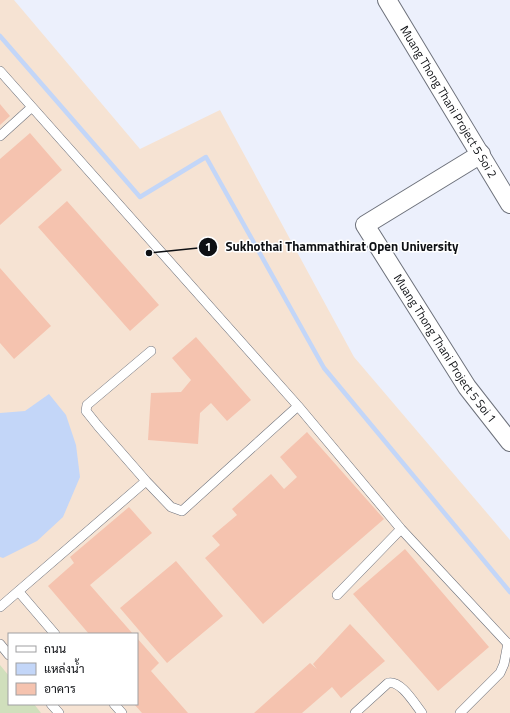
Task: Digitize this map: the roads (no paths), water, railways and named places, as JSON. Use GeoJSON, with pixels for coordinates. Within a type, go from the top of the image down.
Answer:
{"type":"FeatureCollection","features":[{"type":"Feature","properties":{"kind":"street","name":"Muang Thong Thani Project 5 Soi 2"},"geometry":{"type":"LineString","coordinates":[[387,0],[510,204]]}},
{"type":"Feature","properties":{"kind":"street","name":"Muang Thong Thani Project 5 Soi 1"},"geometry":{"type":"LineString","coordinates":[[481,154],[365,225],[467,387],[510,442]]}},
{"type":"Feature","properties":{"kind":"lane"},"geometry":{"type":"LineString","coordinates":[[0,70],[298,406],[401,529],[509,645],[500,673],[460,713]]}},
{"type":"Feature","properties":{"kind":"lane"},"geometry":{"type":"LineString","coordinates":[[0,136],[32,107]]}},
{"type":"Feature","properties":{"kind":"lane"},"geometry":{"type":"LineString","coordinates":[[151,351],[87,405],[86,411],[146,482],[171,508],[182,511],[298,406]]}},
{"type":"Feature","properties":{"kind":"lane"},"geometry":{"type":"LineString","coordinates":[[0,608],[146,482]]}},
{"type":"Feature","properties":{"kind":"lane"},"geometry":{"type":"LineString","coordinates":[[337,596],[401,529]]}},
{"type":"Feature","properties":{"kind":"lane"},"geometry":{"type":"LineString","coordinates":[[19,592],[54,633]]}},
{"type":"Feature","properties":{"kind":"lane"},"geometry":{"type":"LineString","coordinates":[[0,644],[8,654]]}},
{"type":"Feature","properties":{"kind":"lane"},"geometry":{"type":"LineString","coordinates":[[359,711],[388,682],[393,682],[399,684],[422,713]]}},
{"type":"Feature","properties":{"kind":"lane"},"geometry":{"type":"LineString","coordinates":[[52,705],[59,713]]}},
{"type":"Feature","properties":{"kind":"lane"},"geometry":{"type":"LineString","coordinates":[[115,705],[122,713]]}},
{"type":"Feature","properties":{"kind":"water"},"geometry":{"type":"Polygon","coordinates":[[[49,394],[66,415],[76,445],[80,477],[63,517],[37,541],[3,558],[0,557],[0,413],[25,411],[49,394]]]}},
{"type":"Feature","properties":{"kind":"waterway"},"geometry":{"type":"LineString","coordinates":[[0,36],[140,197],[206,157],[324,368],[510,592]]}},
{"type":"Feature","properties":{"kind":"place","name":"Sukhothai Thammathirat Open University"},"geometry":{"type":"Point","coordinates":[149,253]}}]}
